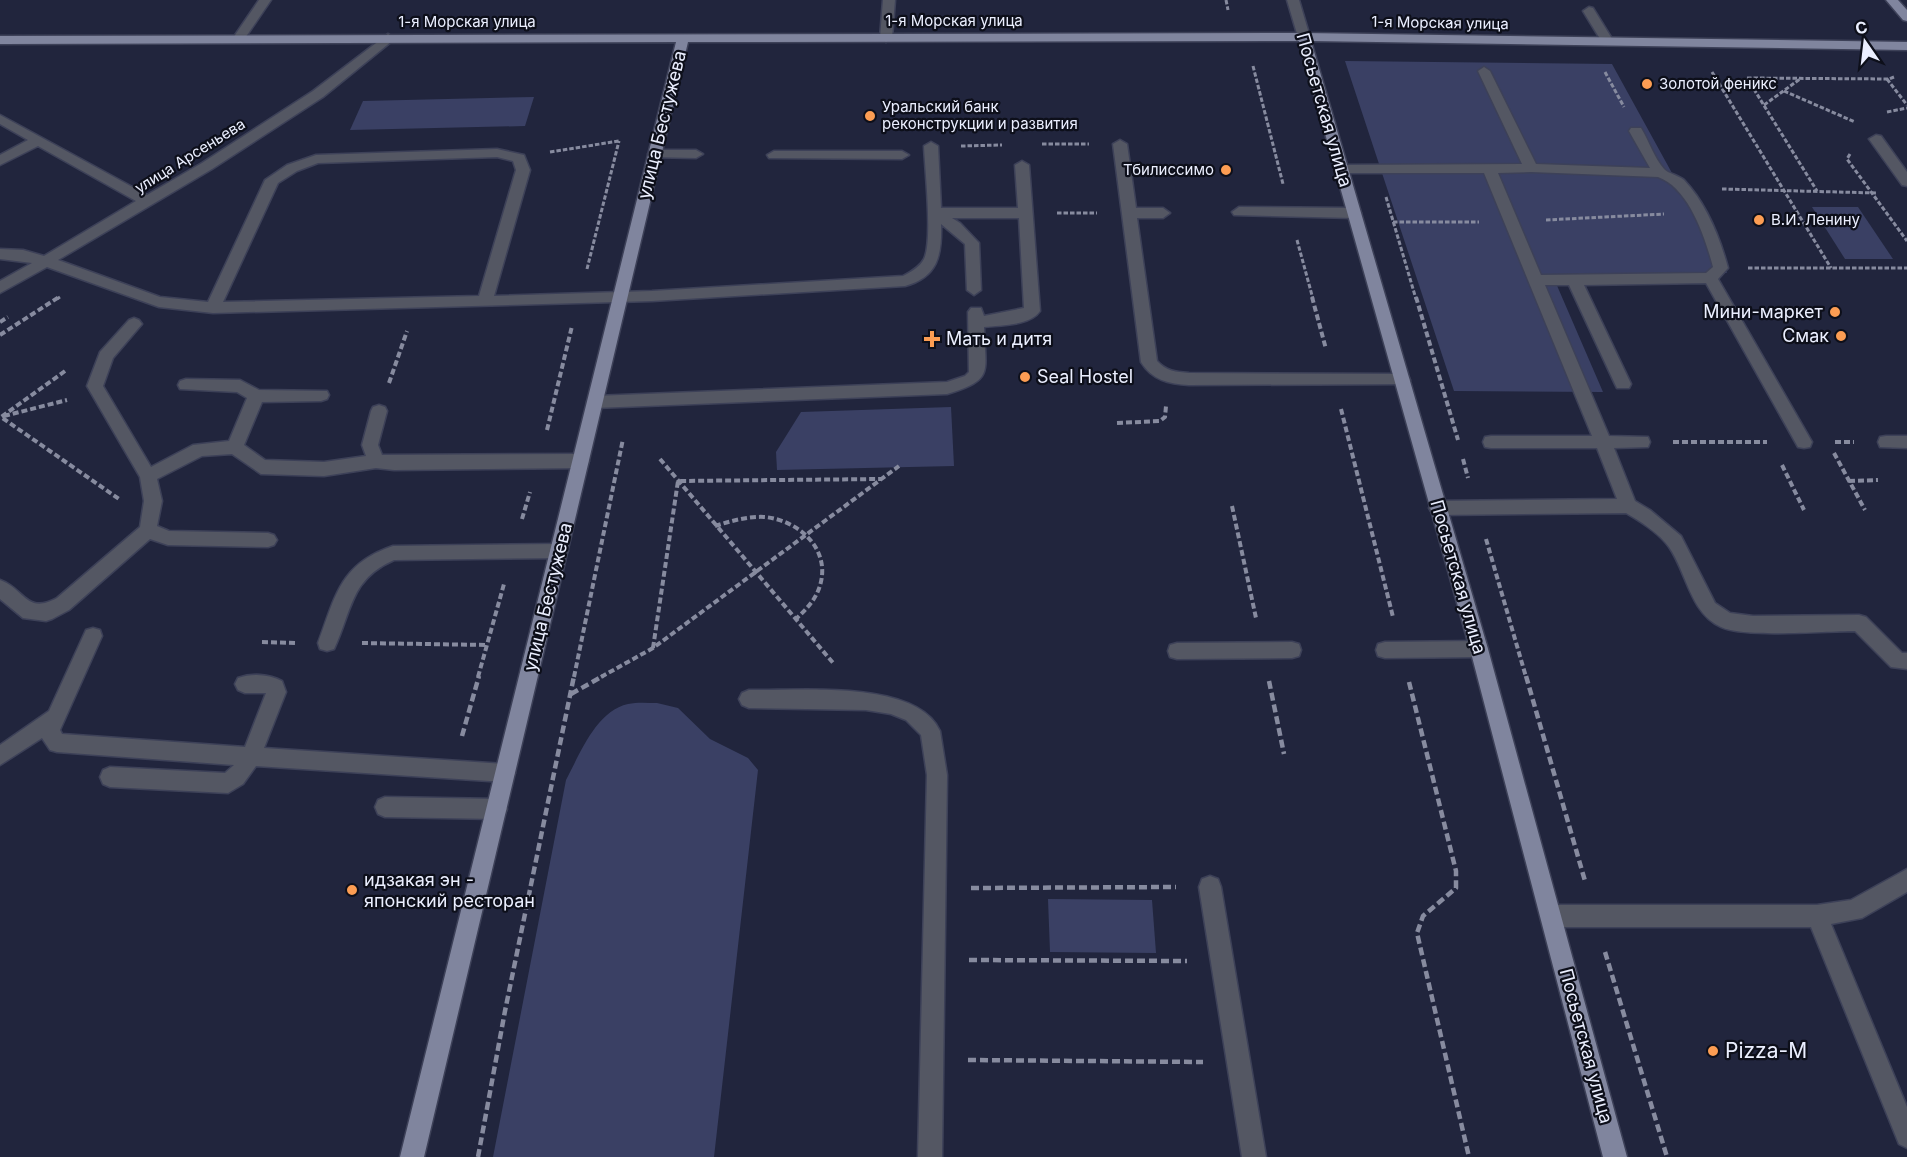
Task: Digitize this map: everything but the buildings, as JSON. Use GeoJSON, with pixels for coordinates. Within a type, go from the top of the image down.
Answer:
{"type":"FeatureCollection","features":[{"type":"Feature","properties":{"kind":"main road"},"geometry":{"type":"LineString","coordinates":[[1892,0],[1907,17]]}},
{"type":"Feature","properties":{"kind":"main road","name":"1-я Морская улица"},"geometry":{"type":"LineString","coordinates":[[0,40],[1304,37],[1907,46]]}},
{"type":"Feature","properties":{"kind":"main road","name":"Посьетская улица"},"geometry":{"type":"LineString","coordinates":[[1304,37],[1479,649],[1615,1157]]}},
{"type":"Feature","properties":{"kind":"main road","name":"улица Бестужева"},"geometry":{"type":"LineString","coordinates":[[412,1157],[683,38]]}},
{"type":"Feature","properties":{"kind":"street"},"geometry":{"type":"LineString","coordinates":[[239,38],[264,0]]}},
{"type":"Feature","properties":{"kind":"street"},"geometry":{"type":"LineString","coordinates":[[886,38],[888,0]]}},
{"type":"Feature","properties":{"kind":"street","name":"Посьетская улица"},"geometry":{"type":"LineString","coordinates":[[1293,0],[1304,37]]}},
{"type":"Feature","properties":{"kind":"street"},"geometry":{"type":"LineString","coordinates":[[1589,11],[1608,42]]}},
{"type":"Feature","properties":{"kind":"street","name":"улица Арсеньева"},"geometry":{"type":"LineString","coordinates":[[0,288],[148,202],[318,94],[388,39]]}},
{"type":"Feature","properties":{"kind":"street"},"geometry":{"type":"LineString","coordinates":[[1484,72],[1531,168]]}},
{"type":"Feature","properties":{"kind":"street"},"geometry":{"type":"LineString","coordinates":[[0,119],[148,202]]}},
{"type":"Feature","properties":{"kind":"street"},"geometry":{"type":"LineString","coordinates":[[1636,131],[1659,173]]}},
{"type":"Feature","properties":{"kind":"street"},"geometry":{"type":"LineString","coordinates":[[1876,139],[1907,182]]}},
{"type":"Feature","properties":{"kind":"street"},"geometry":{"type":"LineString","coordinates":[[0,160],[37,141]]}},
{"type":"Feature","properties":{"kind":"street"},"geometry":{"type":"LineString","coordinates":[[1119,144],[1149,362],[1154,370],[1164,375],[1190,379],[1402,380]]}},
{"type":"Feature","properties":{"kind":"street"},"geometry":{"type":"LineString","coordinates":[[657,146],[696,154]]}},
{"type":"Feature","properties":{"kind":"street"},"geometry":{"type":"LineString","coordinates":[[0,254],[23,255],[48,262],[159,302],[213,308],[621,297],[905,281],[926,270],[934,256],[931,146]]}},
{"type":"Feature","properties":{"kind":"street"},"geometry":{"type":"LineString","coordinates":[[213,308],[272,180],[291,168],[316,159],[497,153],[519,158],[523,170],[485,301]]}},
{"type":"Feature","properties":{"kind":"street"},"geometry":{"type":"LineString","coordinates":[[774,155],[902,155]]}},
{"type":"Feature","properties":{"kind":"street"},"geometry":{"type":"LineString","coordinates":[[595,402],[947,388],[971,380],[977,373],[976,317],[1022,316],[1032,311],[1022,165]]}},
{"type":"Feature","properties":{"kind":"street"},"geometry":{"type":"LineString","coordinates":[[1489,168],[1514,222],[1535,280],[1628,506],[1675,541],[1709,609],[1726,621],[1753,624],[1859,623],[1898,661],[1907,662]]}},
{"type":"Feature","properties":{"kind":"street"},"geometry":{"type":"LineString","coordinates":[[1341,169],[1531,168],[1659,173],[1673,178],[1683,189],[1697,212],[1716,249],[1715,273],[1804,442]]}},
{"type":"Feature","properties":{"kind":"street"},"geometry":{"type":"LineString","coordinates":[[934,213],[1026,213]]}},
{"type":"Feature","properties":{"kind":"street"},"geometry":{"type":"LineString","coordinates":[[934,213],[954,226],[972,243],[974,290]]}},
{"type":"Feature","properties":{"kind":"street"},"geometry":{"type":"LineString","coordinates":[[1128,213],[1163,213]]}},
{"type":"Feature","properties":{"kind":"street"},"geometry":{"type":"LineString","coordinates":[[1239,213],[1354,213]]}},
{"type":"Feature","properties":{"kind":"street"},"geometry":{"type":"LineString","coordinates":[[1535,280],[1715,273]]}},
{"type":"Feature","properties":{"kind":"street"},"geometry":{"type":"LineString","coordinates":[[1574,279],[1623,384]]}},
{"type":"Feature","properties":{"kind":"street"},"geometry":{"type":"LineString","coordinates":[[0,588],[29,612],[46,613],[63,604],[149,526],[153,501],[148,476],[95,386],[106,356],[134,324]]}},
{"type":"Feature","properties":{"kind":"street"},"geometry":{"type":"LineString","coordinates":[[186,385],[240,386],[256,396],[321,395]]}},
{"type":"Feature","properties":{"kind":"street"},"geometry":{"type":"LineString","coordinates":[[235,447],[256,396]]}},
{"type":"Feature","properties":{"kind":"street"},"geometry":{"type":"LineString","coordinates":[[376,461],[370,445],[379,411]]}},
{"type":"Feature","properties":{"kind":"street"},"geometry":{"type":"LineString","coordinates":[[1491,442],[1642,442]]}},
{"type":"Feature","properties":{"kind":"street"},"geometry":{"type":"LineString","coordinates":[[1886,442],[1907,442]]}},
{"type":"Feature","properties":{"kind":"street"},"geometry":{"type":"LineString","coordinates":[[148,476],[199,450],[235,447],[261,467],[324,469],[376,461],[394,463],[580,461]]}},
{"type":"Feature","properties":{"kind":"street"},"geometry":{"type":"LineString","coordinates":[[1438,508],[1628,506]]}},
{"type":"Feature","properties":{"kind":"street"},"geometry":{"type":"LineString","coordinates":[[149,526],[168,538],[268,540]]}},
{"type":"Feature","properties":{"kind":"street"},"geometry":{"type":"LineString","coordinates":[[327,643],[350,584],[361,568],[374,559],[393,553],[559,551]]}},
{"type":"Feature","properties":{"kind":"street"},"geometry":{"type":"LineString","coordinates":[[93,636],[49,732],[57,743],[505,773]]}},
{"type":"Feature","properties":{"kind":"street"},"geometry":{"type":"LineString","coordinates":[[1393,650],[1479,649]]}},
{"type":"Feature","properties":{"kind":"street"},"geometry":{"type":"LineString","coordinates":[[1177,651],[1292,650]]}},
{"type":"Feature","properties":{"kind":"street"},"geometry":{"type":"LineString","coordinates":[[110,777],[228,783],[236,780],[250,756],[276,692],[275,687],[270,684],[245,684]]}},
{"type":"Feature","properties":{"kind":"street"},"geometry":{"type":"LineString","coordinates":[[749,699],[866,701],[892,705],[913,714],[930,731],[937,775],[930,1157]]}},
{"type":"Feature","properties":{"kind":"street"},"geometry":{"type":"LineString","coordinates":[[0,756],[54,718]]}},
{"type":"Feature","properties":{"kind":"street"},"geometry":{"type":"LineString","coordinates":[[385,807],[497,808]]}},
{"type":"Feature","properties":{"kind":"street"},"geometry":{"type":"LineString","coordinates":[[1552,916],[1817,916],[1854,910],[1907,880]]}},
{"type":"Feature","properties":{"kind":"street"},"geometry":{"type":"LineString","coordinates":[[1210,887],[1224,961],[1254,1157]]}},
{"type":"Feature","properties":{"kind":"street"},"geometry":{"type":"LineString","coordinates":[[1817,916],[1907,1136]]}},
{"type":"Feature","properties":{"kind":"path"},"geometry":{"type":"LineString","coordinates":[[1251,59],[1334,380],[1393,650],[1456,871],[1456,888],[1423,916],[1417,933],[1469,1157]]}},
{"type":"Feature","properties":{"kind":"path"},"geometry":{"type":"LineString","coordinates":[[1706,63],[1831,268]]}},
{"type":"Feature","properties":{"kind":"path"},"geometry":{"type":"LineString","coordinates":[[1602,66],[1636,131]]}},
{"type":"Feature","properties":{"kind":"path"},"geometry":{"type":"LineString","coordinates":[[1817,191],[1747,78],[1886,79],[1894,77]]}},
{"type":"Feature","properties":{"kind":"path"},"geometry":{"type":"LineString","coordinates":[[1764,105],[1802,78]]}},
{"type":"Feature","properties":{"kind":"path"},"geometry":{"type":"LineString","coordinates":[[1886,79],[1907,105]]}},
{"type":"Feature","properties":{"kind":"path"},"geometry":{"type":"LineString","coordinates":[[1784,91],[1864,126]]}},
{"type":"Feature","properties":{"kind":"path"},"geometry":{"type":"LineString","coordinates":[[519,158],[619,141],[657,146]]}},
{"type":"Feature","properties":{"kind":"path"},"geometry":{"type":"LineString","coordinates":[[1377,168],[1395,222],[1666,1157]]}},
{"type":"Feature","properties":{"kind":"path"},"geometry":{"type":"LineString","coordinates":[[1738,190],[1857,192]]}},
{"type":"Feature","properties":{"kind":"path"},"geometry":{"type":"LineString","coordinates":[[1406,222],[1514,222],[1697,212]]}},
{"type":"Feature","properties":{"kind":"path"},"geometry":{"type":"LineString","coordinates":[[1715,273],[1831,268],[1907,268]]}},
{"type":"Feature","properties":{"kind":"path"},"geometry":{"type":"LineString","coordinates":[[0,335],[58,298],[67,295]]}},
{"type":"Feature","properties":{"kind":"path"},"geometry":{"type":"LineString","coordinates":[[379,411],[409,326],[414,304]]}},
{"type":"Feature","properties":{"kind":"path"},"geometry":{"type":"LineString","coordinates":[[1,417],[58,374]]}},
{"type":"Feature","properties":{"kind":"path"},"geometry":{"type":"LineString","coordinates":[[1117,423],[1160,420],[1165,417],[1167,412],[1164,375]]}},
{"type":"Feature","properties":{"kind":"path"},"geometry":{"type":"LineString","coordinates":[[478,1157],[505,1011],[631,399]]}},
{"type":"Feature","properties":{"kind":"path"},"geometry":{"type":"LineString","coordinates":[[1,417],[65,401]]}},
{"type":"Feature","properties":{"kind":"path"},"geometry":{"type":"LineString","coordinates":[[1,417],[149,526]]}},
{"type":"Feature","properties":{"kind":"path"},"geometry":{"type":"LineString","coordinates":[[1833,452],[1865,510]]}},
{"type":"Feature","properties":{"kind":"path"},"geometry":{"type":"LineString","coordinates":[[660,459],[754,573],[866,701]]}},
{"type":"Feature","properties":{"kind":"path"},"geometry":{"type":"LineString","coordinates":[[1781,462],[1804,510]]}},
{"type":"Feature","properties":{"kind":"path"},"geometry":{"type":"LineString","coordinates":[[571,695],[653,648],[899,466]]}},
{"type":"Feature","properties":{"kind":"path"},"geometry":{"type":"LineString","coordinates":[[678,481],[881,479]]}},
{"type":"Feature","properties":{"kind":"path"},"geometry":{"type":"LineString","coordinates":[[1849,481],[1878,480]]}},
{"type":"Feature","properties":{"kind":"path"},"geometry":{"type":"LineString","coordinates":[[653,648],[678,481]]}},
{"type":"Feature","properties":{"kind":"path"},"geometry":{"type":"LineString","coordinates":[[716,526],[742,517],[762,517],[792,524],[806,535],[823,559],[823,581],[811,604],[795,620]]}},
{"type":"Feature","properties":{"kind":"path"},"geometry":{"type":"LineString","coordinates":[[262,642],[487,645]]}},
{"type":"Feature","properties":{"kind":"path"},"geometry":{"type":"LineString","coordinates":[[1005,888],[1210,887]]}},
{"type":"Feature","properties":{"kind":"path"},"geometry":{"type":"LineString","coordinates":[[1007,960],[1224,961]]}},
{"type":"Feature","properties":{"kind":"path"},"geometry":{"type":"LineString","coordinates":[[933,1060],[1240,1062]]}},
{"type":"Feature","properties":{"kind":"shaded area"},"geometry":{"type":"Polygon","coordinates":[[[1345,61],[1612,64],[1727,273],[1552,274],[1603,392],[1454,391],[1345,61]]]}},
{"type":"Feature","properties":{"kind":"shaded area"},"geometry":{"type":"Polygon","coordinates":[[[534,97],[525,126],[350,130],[363,101],[534,97]]]}},
{"type":"Feature","properties":{"kind":"shaded area"},"geometry":{"type":"Polygon","coordinates":[[[1812,207],[1858,207],[1893,259],[1845,259],[1812,207]]]}},
{"type":"Feature","properties":{"kind":"shaded area"},"geometry":{"type":"Polygon","coordinates":[[[951,407],[954,466],[777,470],[776,452],[801,412],[951,407]]]}},
{"type":"Feature","properties":{"kind":"shaded area"},"geometry":{"type":"Polygon","coordinates":[[[657,703],[678,708],[710,739],[748,758],[758,770],[714,1157],[493,1157],[566,780],[583,746],[607,715],[628,704],[657,703]]]}},
{"type":"Feature","properties":{"kind":"shaded area"},"geometry":{"type":"Polygon","coordinates":[[[1048,899],[1152,900],[1156,953],[1050,952],[1048,899]]]}},
{"type":"Feature","properties":{"kind":"place","name":"Золотой феникс"},"geometry":{"type":"Point","coordinates":[1647,84]}},
{"type":"Feature","properties":{"kind":"place","name":"Уральский банк реконструкции и развития"},"geometry":{"type":"Point","coordinates":[870,116]}},
{"type":"Feature","properties":{"kind":"place","name":"Тбилиссимо"},"geometry":{"type":"Point","coordinates":[1226,170]}},
{"type":"Feature","properties":{"kind":"place","name":"В.И. Ленину"},"geometry":{"type":"Point","coordinates":[1759,220]}},
{"type":"Feature","properties":{"kind":"place","name":"Мини-маркет"},"geometry":{"type":"Point","coordinates":[1835,312]}},
{"type":"Feature","properties":{"kind":"place","name":"Смак"},"geometry":{"type":"Point","coordinates":[1841,336]}},
{"type":"Feature","properties":{"kind":"place","name":"Мать и дитя"},"geometry":{"type":"Point","coordinates":[932,339]}},
{"type":"Feature","properties":{"kind":"place","name":"Seal Hostel"},"geometry":{"type":"Point","coordinates":[1025,377]}},
{"type":"Feature","properties":{"kind":"place","name":"идзакая эн - японский ресторан"},"geometry":{"type":"Point","coordinates":[352,890]}},
{"type":"Feature","properties":{"kind":"place","name":"Pizza-M"},"geometry":{"type":"Point","coordinates":[1713,1051]}}]}
